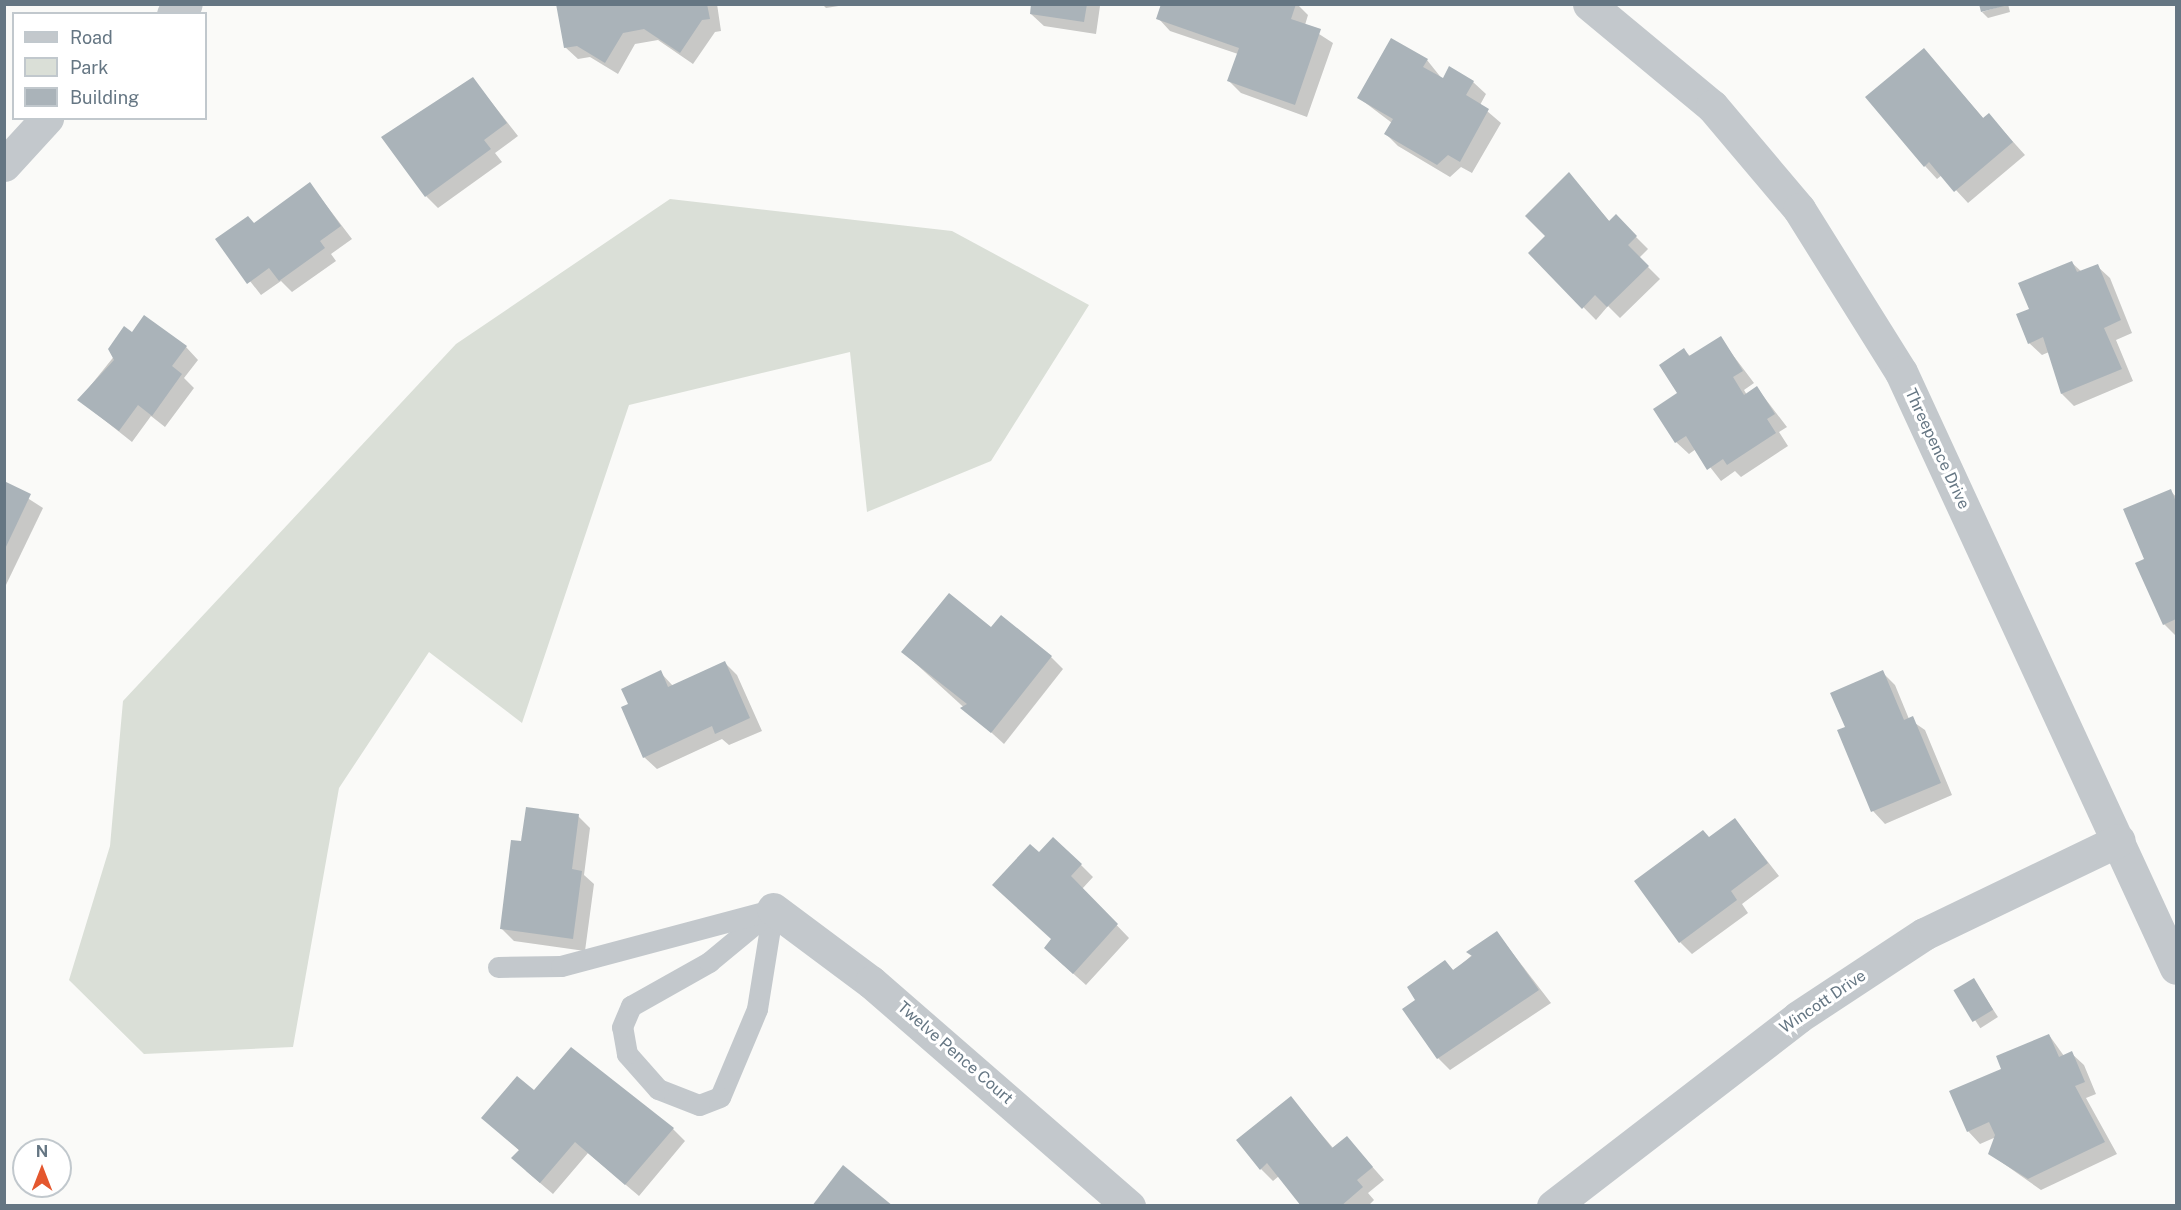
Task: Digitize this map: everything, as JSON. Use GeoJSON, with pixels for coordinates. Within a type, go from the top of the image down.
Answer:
{"type":"FeatureCollection","features":[{"type":"Feature","properties":{"kind":"street","name":"Threepence Drive"},"geometry":{"type":"LineString","coordinates":[[1589,4],[1712,106],[1799,209],[1901,372],[2119,840],[2176,968]]}},
{"type":"Feature","properties":{"kind":"street","name":"Wincott Drive"},"geometry":{"type":"LineString","coordinates":[[1553,1206],[1798,1017],[1924,934],[2119,840]]}},
{"type":"Feature","properties":{"kind":"street","name":"Twelve Pence Court"},"geometry":{"type":"LineString","coordinates":[[773,909],[872,982],[1129,1206]]}},
{"type":"Feature","properties":{"kind":"lane"},"geometry":{"type":"LineString","coordinates":[[773,909],[757,1009],[720,1097],[699,1105],[658,1089],[627,1054],[622,1027],[631,1006],[709,962],[773,909]]}},
{"type":"Feature","properties":{"kind":"lane"},"geometry":{"type":"LineString","coordinates":[[498,967],[561,966],[773,909]]}},
{"type":"Feature","properties":{"kind":"green space"},"geometry":{"type":"Polygon","coordinates":[[[670,199],[952,231],[1089,305],[991,461],[867,512],[850,352],[629,405],[522,723],[429,652],[339,788],[293,1047],[144,1054],[69,980],[110,846],[123,701],[456,344],[670,199]]]}},
{"type":"Feature","properties":{"kind":"building"},"geometry":{"type":"Polygon","coordinates":[[[556,4],[707,4],[710,19],[702,20],[680,53],[644,29],[623,33],[605,63],[577,46],[564,48],[556,4]]]}},
{"type":"Feature","properties":{"kind":"building"},"geometry":{"type":"Polygon","coordinates":[[[1031,4],[1087,4],[1084,22],[1030,14],[1031,4]]]}},
{"type":"Feature","properties":{"kind":"building"},"geometry":{"type":"Polygon","coordinates":[[[1161,4],[1296,4],[1291,19],[1321,29],[1295,105],[1227,81],[1239,48],[1156,19],[1161,4]]]}},
{"type":"Feature","properties":{"kind":"building"},"geometry":{"type":"Polygon","coordinates":[[[1979,4],[2008,4],[2008,5],[1981,12],[1979,4]]]}},
{"type":"Feature","properties":{"kind":"building"},"geometry":{"type":"Polygon","coordinates":[[[1391,38],[1428,59],[1423,67],[1443,78],[1449,66],[1474,81],[1466,95],[1489,109],[1460,162],[1448,155],[1437,165],[1384,134],[1393,119],[1357,98],[1391,38]]]}},
{"type":"Feature","properties":{"kind":"building"},"geometry":{"type":"Polygon","coordinates":[[[1924,48],[1983,118],[1989,113],[2013,142],[1954,192],[1929,162],[1924,167],[1865,97],[1924,48]]]}},
{"type":"Feature","properties":{"kind":"building"},"geometry":{"type":"Polygon","coordinates":[[[473,77],[507,123],[484,140],[491,149],[425,197],[381,137],[473,77]]]}},
{"type":"Feature","properties":{"kind":"building"},"geometry":{"type":"Polygon","coordinates":[[[1569,172],[1609,221],[1616,214],[1637,236],[1628,245],[1649,266],[1607,307],[1595,295],[1582,309],[1528,253],[1545,236],[1525,216],[1569,172]]]}},
{"type":"Feature","properties":{"kind":"building"},"geometry":{"type":"Polygon","coordinates":[[[310,182],[341,226],[320,241],[325,248],[279,281],[269,268],[247,284],[215,239],[248,216],[254,223],[310,182]]]}},
{"type":"Feature","properties":{"kind":"building"},"geometry":{"type":"Polygon","coordinates":[[[2072,261],[2077,272],[2098,264],[2121,320],[2104,328],[2122,369],[2061,394],[2043,337],[2028,344],[2016,314],[2029,309],[2018,283],[2072,261]]]}},
{"type":"Feature","properties":{"kind":"building"},"geometry":{"type":"Polygon","coordinates":[[[144,315],[187,346],[172,366],[182,374],[152,416],[138,405],[119,431],[77,400],[114,360],[108,349],[124,326],[132,332],[144,315]]]}},
{"type":"Feature","properties":{"kind":"building"},"geometry":{"type":"Polygon","coordinates":[[[1721,336],[1743,371],[1733,377],[1744,395],[1757,386],[1775,414],[1767,419],[1776,433],[1727,465],[1723,459],[1707,470],[1686,436],[1675,443],[1653,409],[1677,393],[1659,365],[1684,348],[1689,356],[1721,336]]]}},
{"type":"Feature","properties":{"kind":"building"},"geometry":{"type":"Polygon","coordinates":[[[4,481],[31,494],[4,551],[4,481]]]}},
{"type":"Feature","properties":{"kind":"building"},"geometry":{"type":"Polygon","coordinates":[[[2171,489],[2176,502],[2176,619],[2163,625],[2135,563],[2144,559],[2123,509],[2171,489]]]}},
{"type":"Feature","properties":{"kind":"building"},"geometry":{"type":"Polygon","coordinates":[[[949,593],[991,627],[1001,615],[1052,656],[991,733],[960,708],[967,704],[901,652],[949,593]]]}},
{"type":"Feature","properties":{"kind":"building"},"geometry":{"type":"Polygon","coordinates":[[[725,661],[750,718],[715,734],[712,726],[643,758],[621,707],[628,704],[621,689],[661,670],[668,687],[725,661]]]}},
{"type":"Feature","properties":{"kind":"building"},"geometry":{"type":"Polygon","coordinates":[[[1883,670],[1904,720],[1913,716],[1941,783],[1871,812],[1837,730],[1845,727],[1830,693],[1883,670]]]}},
{"type":"Feature","properties":{"kind":"building"},"geometry":{"type":"Polygon","coordinates":[[[526,807],[579,814],[572,869],[582,871],[573,939],[500,929],[511,840],[521,841],[526,807]]]}},
{"type":"Feature","properties":{"kind":"building"},"geometry":{"type":"Polygon","coordinates":[[[1735,818],[1768,863],[1731,891],[1737,900],[1679,943],[1634,881],[1703,830],[1709,837],[1735,818]]]}},
{"type":"Feature","properties":{"kind":"building"},"geometry":{"type":"Polygon","coordinates":[[[1053,837],[1082,864],[1071,876],[1118,924],[1073,974],[1044,948],[1051,939],[992,885],[1030,844],[1039,852],[1053,837]]]}},
{"type":"Feature","properties":{"kind":"building"},"geometry":{"type":"Polygon","coordinates":[[[1497,931],[1539,990],[1437,1059],[1402,1009],[1415,1000],[1407,987],[1445,960],[1453,970],[1472,956],[1466,952],[1497,931]]]}},
{"type":"Feature","properties":{"kind":"building"},"geometry":{"type":"Polygon","coordinates":[[[1974,978],[1993,1010],[1972,1022],[1953,990],[1974,978]]]}},
{"type":"Feature","properties":{"kind":"building"},"geometry":{"type":"Polygon","coordinates":[[[2049,1034],[2059,1057],[2072,1051],[2085,1082],[2075,1086],[2105,1142],[2028,1179],[1988,1154],[1995,1135],[1989,1122],[1967,1132],[1949,1091],[2001,1069],[1996,1056],[2049,1034]]]}},
{"type":"Feature","properties":{"kind":"building"},"geometry":{"type":"Polygon","coordinates":[[[571,1047],[674,1128],[625,1185],[575,1142],[540,1183],[511,1158],[519,1150],[481,1118],[517,1076],[534,1090],[571,1047]]]}},
{"type":"Feature","properties":{"kind":"building"},"geometry":{"type":"Polygon","coordinates":[[[1291,1096],[1332,1148],[1347,1136],[1373,1167],[1357,1180],[1363,1187],[1341,1206],[1301,1206],[1267,1163],[1260,1170],[1236,1140],[1291,1096]]]}},
{"type":"Feature","properties":{"kind":"building"},"geometry":{"type":"Polygon","coordinates":[[[843,1165],[893,1206],[812,1206],[843,1165]]]}}]}
